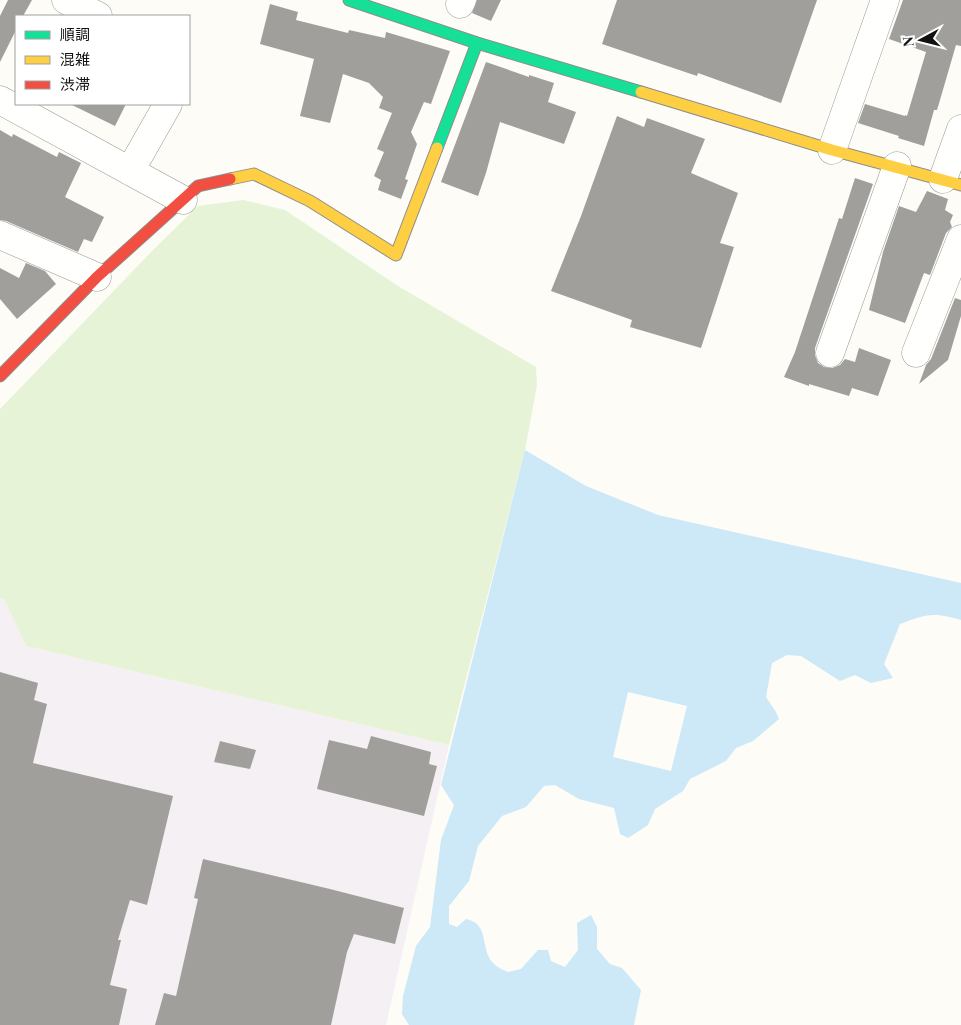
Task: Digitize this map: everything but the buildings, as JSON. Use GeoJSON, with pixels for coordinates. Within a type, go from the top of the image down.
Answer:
{"type":"FeatureCollection","features":[{"type":"Feature","properties":{"kind":"street"},"geometry":{"type":"LineString","coordinates":[[66,0],[96,15]]}},
{"type":"Feature","properties":{"kind":"street"},"geometry":{"type":"LineString","coordinates":[[349,0],[477,43],[832,150],[898,166],[952,182],[961,129]]}},
{"type":"Feature","properties":{"kind":"street"},"geometry":{"type":"LineString","coordinates":[[832,150],[885,0]]}},
{"type":"Feature","properties":{"kind":"street"},"geometry":{"type":"LineString","coordinates":[[0,376],[97,277],[198,186],[254,174],[310,201],[396,256],[477,43]]}},
{"type":"Feature","properties":{"kind":"street"},"geometry":{"type":"LineString","coordinates":[[0,100],[183,200]]}},
{"type":"Feature","properties":{"kind":"street"},"geometry":{"type":"LineString","coordinates":[[130,171],[167,105]]}},
{"type":"Feature","properties":{"kind":"street"},"geometry":{"type":"LineString","coordinates":[[830,353],[850,328],[898,166]]}},
{"type":"Feature","properties":{"kind":"street"},"geometry":{"type":"LineString","coordinates":[[0,235],[97,277]]}},
{"type":"Feature","properties":{"kind":"street"},"geometry":{"type":"LineString","coordinates":[[916,353],[961,239]]}},
{"type":"Feature","properties":{"kind":"shaded area"},"geometry":{"type":"Polygon","coordinates":[[[0,598],[4,599],[26,646],[449,745],[386,1025],[0,1025],[0,598]]]}},
{"type":"Feature","properties":{"kind":"green space"},"geometry":{"type":"Polygon","coordinates":[[[243,200],[285,210],[398,286],[536,367],[537,385],[525,450],[449,745],[26,646],[4,599],[0,598],[0,409],[198,206],[243,200]]]}},
{"type":"Feature","properties":{"kind":"water"},"geometry":{"type":"Polygon","coordinates":[[[525,450],[586,486],[658,515],[961,583],[961,620],[930,615],[900,624],[884,664],[893,678],[871,683],[855,675],[840,681],[801,656],[787,655],[772,663],[766,697],[779,719],[753,741],[736,748],[726,761],[690,779],[683,791],[655,809],[648,825],[628,838],[620,834],[614,808],[579,799],[555,785],[544,786],[526,807],[502,816],[478,846],[469,881],[449,906],[449,924],[457,927],[466,919],[479,926],[490,958],[494,964],[508,972],[521,969],[538,950],[548,950],[551,961],[565,967],[578,950],[577,923],[591,915],[597,927],[597,949],[610,964],[622,968],[641,990],[634,1025],[409,1025],[402,1014],[403,996],[416,946],[430,927],[441,840],[454,805],[441,785],[525,450]],[[628,692],[613,757],[671,771],[687,706],[628,692]]]}},
{"type":"Feature","properties":{"kind":"traffic: fast"},"geometry":{"type":"LineString","coordinates":[[349,0],[477,43],[641,92]]}},
{"type":"Feature","properties":{"kind":"traffic: fast"},"geometry":{"type":"LineString","coordinates":[[437,148],[477,43]]}},
{"type":"Feature","properties":{"kind":"traffic: slow"},"geometry":{"type":"LineString","coordinates":[[641,92],[832,150],[961,185]]}},
{"type":"Feature","properties":{"kind":"traffic: slow"},"geometry":{"type":"LineString","coordinates":[[230,179],[254,174],[310,201],[396,255],[437,148]]}},
{"type":"Feature","properties":{"kind":"traffic: jam"},"geometry":{"type":"LineString","coordinates":[[0,376],[97,277],[198,186],[230,179]]}}]}
